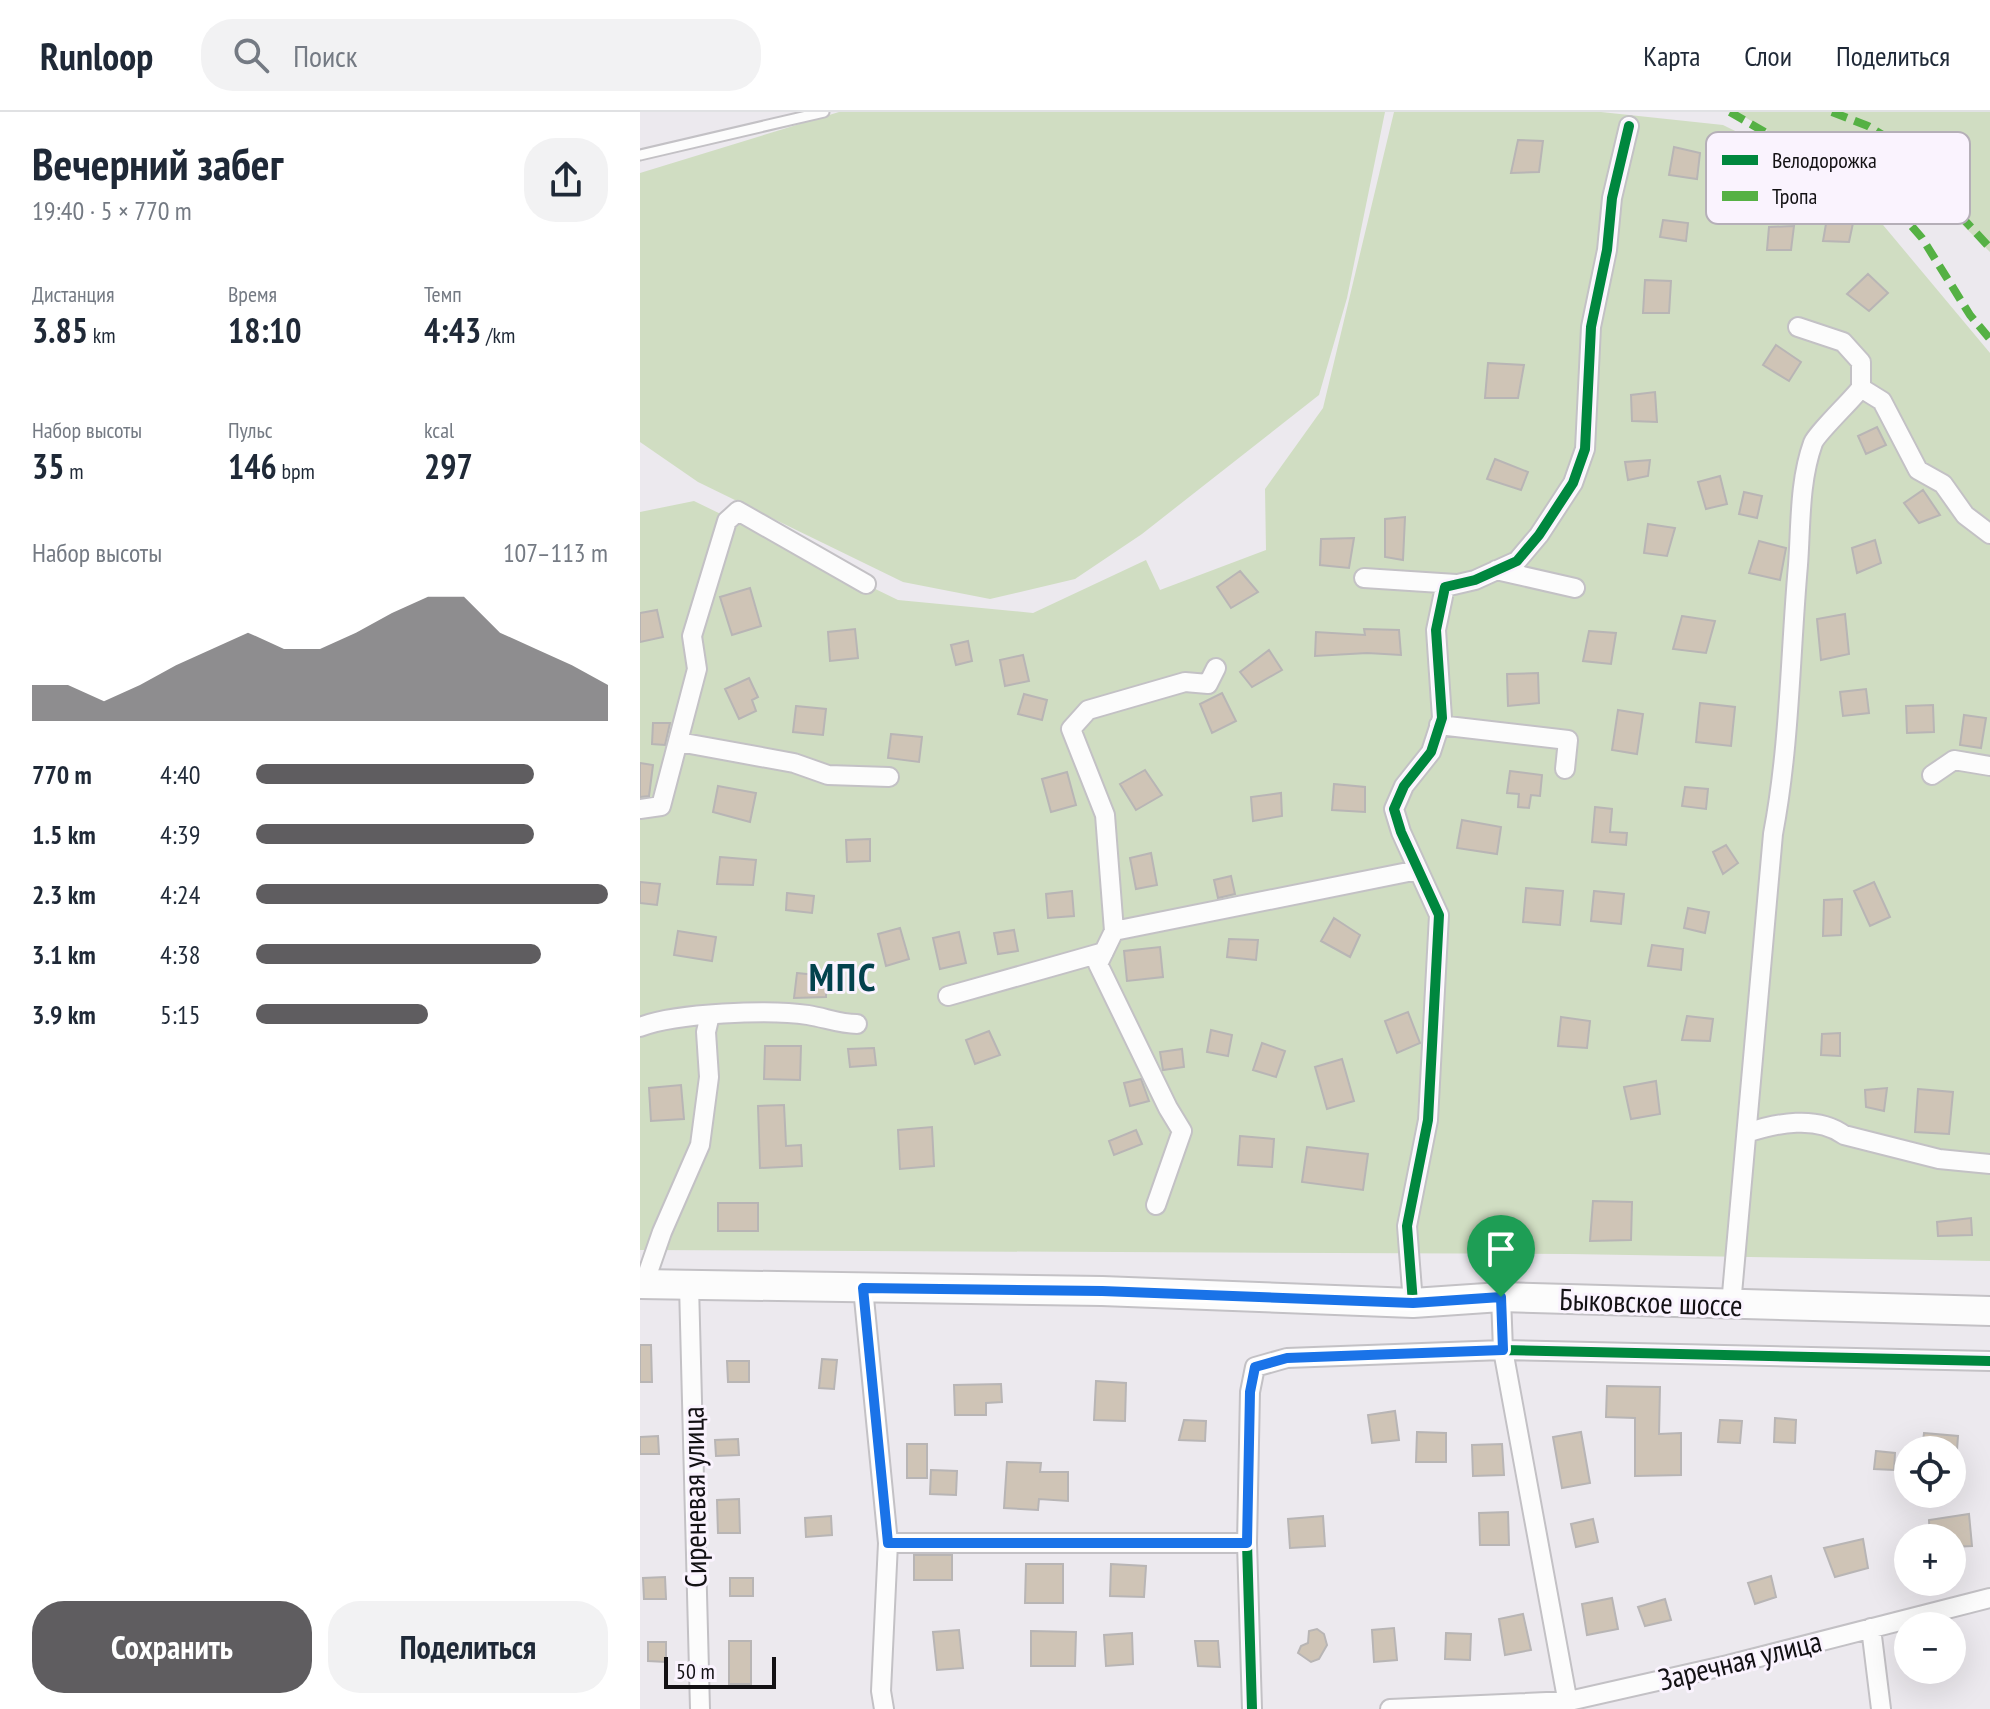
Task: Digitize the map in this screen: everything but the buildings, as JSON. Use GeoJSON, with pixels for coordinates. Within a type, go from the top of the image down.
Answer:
{"type":"FeatureCollection","features":[{"type":"Feature","properties":{"kind":"main road","name":"Быковское шоссе"},"geometry":{"type":"LineString","coordinates":[[642,1284],[1102,1291],[1413,1303],[1501,1297],[1990,1311]]}},
{"type":"Feature","properties":{"kind":"street"},"geometry":{"type":"LineString","coordinates":[[1413,1303],[1407,1226],[1428,1120],[1439,915],[1394,809],[1404,786],[1431,752],[1439,725],[1436,630],[1445,587],[1517,561],[1539,535],[1573,483],[1585,449],[1591,327],[1629,126]]}},
{"type":"Feature","properties":{"kind":"street"},"geometry":{"type":"LineString","coordinates":[[1731,1305],[1773,834],[1786,766],[1790,651],[1802,487],[1814,440],[1861,388],[1861,362],[1843,342],[1798,327]]}},
{"type":"Feature","properties":{"kind":"street"},"geometry":{"type":"LineString","coordinates":[[1861,388],[1882,401],[1918,470],[1943,484],[1965,515],[1990,534]]}},
{"type":"Feature","properties":{"kind":"street"},"geometry":{"type":"LineString","coordinates":[[640,809],[661,806],[697,669],[692,636],[727,521],[738,511],[866,584]]}},
{"type":"Feature","properties":{"kind":"street"},"geometry":{"type":"LineString","coordinates":[[1496,570],[1575,588]]}},
{"type":"Feature","properties":{"kind":"street"},"geometry":{"type":"LineString","coordinates":[[1364,578],[1456,584]]}},
{"type":"Feature","properties":{"kind":"street"},"geometry":{"type":"LineString","coordinates":[[1156,1205],[1182,1131],[1098,964],[1114,931],[1105,815],[1071,729],[1088,710],[1185,682],[1208,684],[1216,668]]}},
{"type":"Feature","properties":{"kind":"street"},"geometry":{"type":"LineString","coordinates":[[1439,725],[1568,740],[1565,769]]}},
{"type":"Feature","properties":{"kind":"street"},"geometry":{"type":"LineString","coordinates":[[679,742],[794,763],[828,775],[889,777]]}},
{"type":"Feature","properties":{"kind":"street"},"geometry":{"type":"LineString","coordinates":[[1932,775],[1954,760],[1990,766]]}},
{"type":"Feature","properties":{"kind":"street"},"geometry":{"type":"LineString","coordinates":[[1114,931],[1418,870]]}},
{"type":"Feature","properties":{"kind":"street"},"geometry":{"type":"LineString","coordinates":[[948,996],[1104,952]]}},
{"type":"Feature","properties":{"kind":"street"},"geometry":{"type":"LineString","coordinates":[[642,1284],[700,1145],[709,1077],[706,1032],[710,1015]]}},
{"type":"Feature","properties":{"kind":"street"},"geometry":{"type":"LineString","coordinates":[[640,1027],[710,1015],[807,1015],[837,1024],[857,1024]]}},
{"type":"Feature","properties":{"kind":"street"},"geometry":{"type":"LineString","coordinates":[[1747,1133],[1777,1123],[1832,1126],[1844,1135],[1939,1159],[1990,1164]]}},
{"type":"Feature","properties":{"kind":"street","name":"Сиреневая улица"},"geometry":{"type":"LineString","coordinates":[[689,1285],[700,1709]]}},
{"type":"Feature","properties":{"kind":"street"},"geometry":{"type":"LineString","coordinates":[[863,1288],[888,1543],[881,1691],[884,1709]]}},
{"type":"Feature","properties":{"kind":"street"},"geometry":{"type":"LineString","coordinates":[[1501,1297],[1503,1350],[1569,1705]]}},
{"type":"Feature","properties":{"kind":"street"},"geometry":{"type":"LineString","coordinates":[[1252,1709],[1247,1543],[1250,1392],[1255,1367],[1287,1358],[1503,1350],[1990,1361]]}},
{"type":"Feature","properties":{"kind":"street"},"geometry":{"type":"LineString","coordinates":[[888,1543],[1247,1543]]}},
{"type":"Feature","properties":{"kind":"street","name":"Заречная улица"},"geometry":{"type":"LineString","coordinates":[[1390,1709],[1569,1705],[1990,1598]]}},
{"type":"Feature","properties":{"kind":"street"},"geometry":{"type":"LineString","coordinates":[[1871,1628],[1881,1709]]}},
{"type":"Feature","properties":{"kind":"lane"},"geometry":{"type":"LineString","coordinates":[[640,155],[824,112]]}},
{"type":"Feature","properties":{"kind":"green space"},"geometry":{"type":"Polygon","coordinates":[[[839,112],[1385,112],[1347,298],[1319,395],[1142,534],[1075,579],[990,599],[903,582],[698,482],[640,442],[640,173],[839,112]]]}},
{"type":"Feature","properties":{"kind":"green space"},"geometry":{"type":"Polygon","coordinates":[[[1394,112],[1601,112],[1723,125],[1737,132],[1706,132],[1706,224],[1882,224],[1990,353],[1990,1261],[1569,1254],[640,1250],[640,512],[694,501],[898,600],[1033,613],[1146,560],[1160,590],[1266,550],[1265,489],[1323,408],[1394,112]]]}},
{"type":"Feature","properties":{"kind":"green space"},"geometry":{"type":"Polygon","coordinates":[[[1728,112],[1990,112],[1990,252],[1962,224],[1970,224],[1970,132],[1769,132],[1740,114],[1728,112]]]}},
{"type":"Feature","properties":{"kind":"marked path"},"geometry":{"type":"LineString","coordinates":[[1730,112],[1765,132]]}},
{"type":"Feature","properties":{"kind":"marked path"},"geometry":{"type":"LineString","coordinates":[[1832,112],[1878,132]]}},
{"type":"Feature","properties":{"kind":"marked path"},"geometry":{"type":"LineString","coordinates":[[1910,224],[1922,238],[1970,315],[1990,339]]}},
{"type":"Feature","properties":{"kind":"marked path"},"geometry":{"type":"LineString","coordinates":[[1968,224],[1990,248]]}},
{"type":"Feature","properties":{"kind":"cycle path"},"geometry":{"type":"LineString","coordinates":[[1413,1303],[1407,1226],[1428,1120],[1439,915],[1401,832],[1394,809],[1404,786],[1431,752],[1442,718],[1436,630],[1445,587],[1475,580],[1517,561],[1539,535],[1573,483],[1585,449],[1591,327],[1607,250],[1612,198],[1629,126]]}},
{"type":"Feature","properties":{"kind":"cycle path"},"geometry":{"type":"LineString","coordinates":[[1252,1709],[1247,1543],[1250,1392],[1255,1367],[1287,1358],[1503,1350],[1990,1361]]}},
{"type":"Feature","properties":{"kind":"district","name":"МПС"},"geometry":{"type":"Point","coordinates":[843,978]}},
{"type":"Feature","properties":{"kind":"route"},"geometry":{"type":"LineString","coordinates":[[863,1288],[1102,1291],[1413,1303],[1501,1297],[1503,1350],[1287,1358],[1255,1367],[1250,1392],[1247,1543],[888,1543],[863,1288]]}}]}
